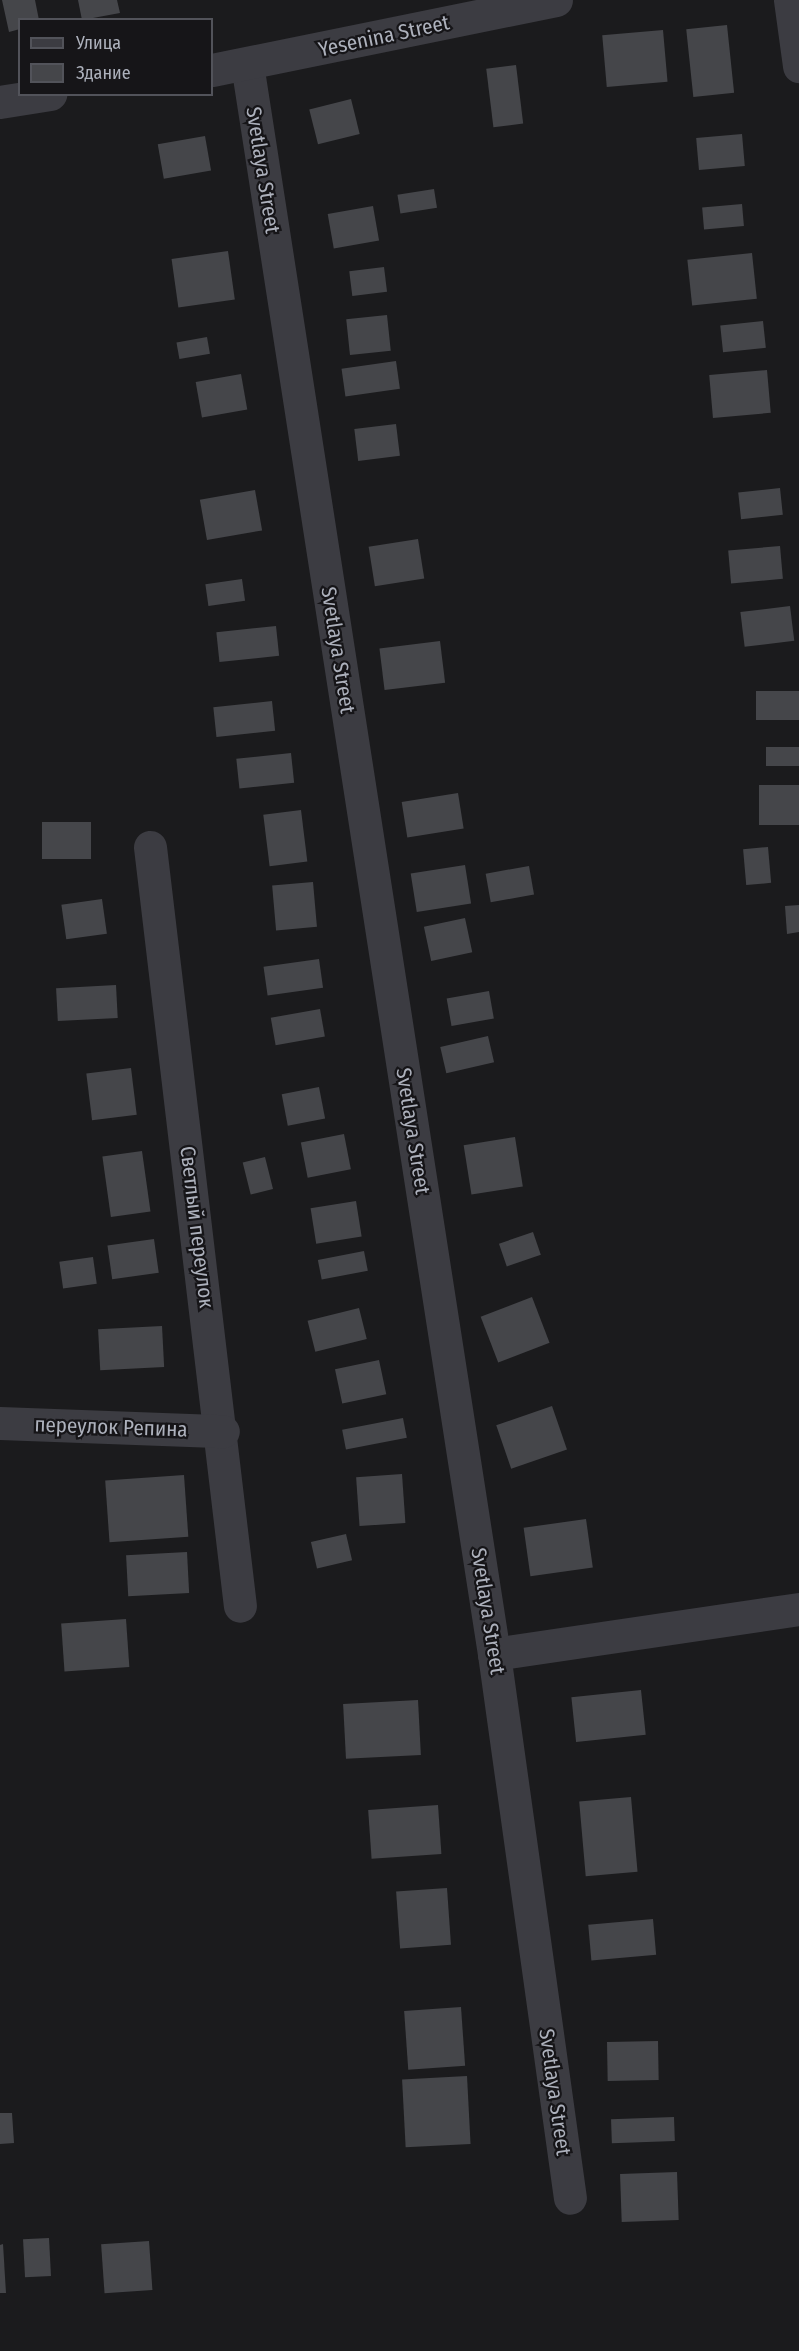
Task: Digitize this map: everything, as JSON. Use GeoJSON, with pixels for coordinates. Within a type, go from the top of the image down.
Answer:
{"type":"FeatureCollection","features":[{"type":"Feature","properties":{"kind":"street","name":"Yesenina Street"},"geometry":{"type":"LineString","coordinates":[[213,70],[556,0]]}},
{"type":"Feature","properties":{"kind":"street"},"geometry":{"type":"LineString","coordinates":[[790,0],[799,66]]}},
{"type":"Feature","properties":{"kind":"street","name":"Svetlaya Street"},"geometry":{"type":"LineString","coordinates":[[247,64],[494,1654],[570,2198]]}},
{"type":"Feature","properties":{"kind":"street"},"geometry":{"type":"LineString","coordinates":[[0,102],[38,96]]}},
{"type":"Feature","properties":{"kind":"street","name":"Светлый переулок"},"geometry":{"type":"LineString","coordinates":[[150,847],[223,1431],[240,1606]]}},
{"type":"Feature","properties":{"kind":"street","name":"переулок Репина"},"geometry":{"type":"LineString","coordinates":[[0,1423],[223,1431]]}},
{"type":"Feature","properties":{"kind":"street"},"geometry":{"type":"LineString","coordinates":[[494,1654],[799,1609]]}},
{"type":"Feature","properties":{"kind":"building"},"geometry":{"type":"Polygon","coordinates":[[[2,0],[35,0],[39,18],[18,18],[18,30],[9,32],[2,0]]]}},
{"type":"Feature","properties":{"kind":"building"},"geometry":{"type":"Polygon","coordinates":[[[78,0],[117,0],[120,13],[82,18],[78,0]]]}},
{"type":"Feature","properties":{"kind":"building"},"geometry":{"type":"Polygon","coordinates":[[[727,25],[734,93],[693,97],[686,29],[727,25]]]}},
{"type":"Feature","properties":{"kind":"building"},"geometry":{"type":"Polygon","coordinates":[[[663,30],[668,82],[607,87],[602,35],[663,30]]]}},
{"type":"Feature","properties":{"kind":"building"},"geometry":{"type":"Polygon","coordinates":[[[516,65],[523,124],[493,127],[486,69],[516,65]]]}},
{"type":"Feature","properties":{"kind":"building"},"geometry":{"type":"Polygon","coordinates":[[[351,99],[360,134],[318,144],[309,109],[351,99]]]}},
{"type":"Feature","properties":{"kind":"building"},"geometry":{"type":"Polygon","coordinates":[[[742,134],[745,166],[699,170],[696,138],[742,134]]]}},
{"type":"Feature","properties":{"kind":"building"},"geometry":{"type":"Polygon","coordinates":[[[205,136],[211,170],[164,179],[158,144],[205,136]]]}},
{"type":"Feature","properties":{"kind":"building"},"geometry":{"type":"Polygon","coordinates":[[[434,189],[437,208],[400,214],[397,195],[434,189]]]}},
{"type":"Feature","properties":{"kind":"building"},"geometry":{"type":"Polygon","coordinates":[[[742,204],[744,226],[704,229],[702,207],[742,204]]]}},
{"type":"Feature","properties":{"kind":"building"},"geometry":{"type":"Polygon","coordinates":[[[373,206],[379,240],[334,248],[328,214],[373,206]]]}},
{"type":"Feature","properties":{"kind":"building"},"geometry":{"type":"Polygon","coordinates":[[[228,251],[235,300],[178,307],[172,259],[228,251]]]}},
{"type":"Feature","properties":{"kind":"building"},"geometry":{"type":"Polygon","coordinates":[[[752,253],[757,299],[692,306],[687,260],[752,253]]]}},
{"type":"Feature","properties":{"kind":"building"},"geometry":{"type":"Polygon","coordinates":[[[384,267],[387,292],[352,296],[349,271],[384,267]]]}},
{"type":"Feature","properties":{"kind":"building"},"geometry":{"type":"Polygon","coordinates":[[[387,315],[391,351],[350,355],[346,319],[387,315]]]}},
{"type":"Feature","properties":{"kind":"building"},"geometry":{"type":"Polygon","coordinates":[[[763,321],[766,348],[723,352],[720,325],[763,321]]]}},
{"type":"Feature","properties":{"kind":"building"},"geometry":{"type":"Polygon","coordinates":[[[207,337],[210,354],[179,359],[176,342],[207,337]]]}},
{"type":"Feature","properties":{"kind":"building"},"geometry":{"type":"Polygon","coordinates":[[[396,361],[400,389],[345,396],[342,369],[396,361]]]}},
{"type":"Feature","properties":{"kind":"building"},"geometry":{"type":"Polygon","coordinates":[[[767,370],[771,413],[713,418],[709,375],[767,370]]]}},
{"type":"Feature","properties":{"kind":"building"},"geometry":{"type":"Polygon","coordinates":[[[241,374],[247,409],[202,417],[196,382],[241,374]]]}},
{"type":"Feature","properties":{"kind":"building"},"geometry":{"type":"Polygon","coordinates":[[[396,424],[400,456],[358,461],[354,429],[396,424]]]}},
{"type":"Feature","properties":{"kind":"building"},"geometry":{"type":"Polygon","coordinates":[[[780,488],[783,515],[741,519],[738,492],[780,488]]]}},
{"type":"Feature","properties":{"kind":"building"},"geometry":{"type":"Polygon","coordinates":[[[255,490],[262,530],[207,540],[200,500],[255,490]]]}},
{"type":"Feature","properties":{"kind":"building"},"geometry":{"type":"Polygon","coordinates":[[[418,539],[424,579],[375,586],[369,547],[418,539]]]}},
{"type":"Feature","properties":{"kind":"building"},"geometry":{"type":"Polygon","coordinates":[[[780,546],[783,579],[731,583],[728,551],[780,546]]]}},
{"type":"Feature","properties":{"kind":"building"},"geometry":{"type":"Polygon","coordinates":[[[242,579],[245,601],[208,606],[205,584],[242,579]]]}},
{"type":"Feature","properties":{"kind":"building"},"geometry":{"type":"Polygon","coordinates":[[[790,606],[794,641],[745,647],[740,612],[790,606]]]}},
{"type":"Feature","properties":{"kind":"building"},"geometry":{"type":"Polygon","coordinates":[[[276,626],[279,656],[219,662],[216,632],[276,626]]]}},
{"type":"Feature","properties":{"kind":"building"},"geometry":{"type":"Polygon","coordinates":[[[440,641],[445,683],[385,690],[379,648],[440,641]]]}},
{"type":"Feature","properties":{"kind":"building"},"geometry":{"type":"Polygon","coordinates":[[[756,691],[799,691],[799,720],[756,720],[756,691]]]}},
{"type":"Feature","properties":{"kind":"building"},"geometry":{"type":"Polygon","coordinates":[[[272,701],[275,731],[216,737],[213,707],[272,701]]]}},
{"type":"Feature","properties":{"kind":"building"},"geometry":{"type":"Polygon","coordinates":[[[766,747],[799,747],[799,766],[766,766],[766,747]]]}},
{"type":"Feature","properties":{"kind":"building"},"geometry":{"type":"Polygon","coordinates":[[[291,753],[294,783],[239,789],[236,759],[291,753]]]}},
{"type":"Feature","properties":{"kind":"building"},"geometry":{"type":"Polygon","coordinates":[[[759,785],[799,785],[799,825],[759,825],[759,785]]]}},
{"type":"Feature","properties":{"kind":"building"},"geometry":{"type":"Polygon","coordinates":[[[458,793],[464,829],[407,837],[402,802],[458,793]]]}},
{"type":"Feature","properties":{"kind":"building"},"geometry":{"type":"Polygon","coordinates":[[[301,810],[307,862],[270,866],[263,815],[301,810]]]}},
{"type":"Feature","properties":{"kind":"building"},"geometry":{"type":"Polygon","coordinates":[[[42,822],[91,822],[91,859],[42,859],[42,822]]]}},
{"type":"Feature","properties":{"kind":"building"},"geometry":{"type":"Polygon","coordinates":[[[768,847],[771,883],[746,885],[743,849],[768,847]]]}},
{"type":"Feature","properties":{"kind":"building"},"geometry":{"type":"Polygon","coordinates":[[[465,865],[471,904],[417,912],[411,874],[465,865]]]}},
{"type":"Feature","properties":{"kind":"building"},"geometry":{"type":"Polygon","coordinates":[[[529,866],[534,895],[491,902],[486,874],[529,866]]]}},
{"type":"Feature","properties":{"kind":"building"},"geometry":{"type":"Polygon","coordinates":[[[313,882],[317,927],[276,930],[272,886],[313,882]]]}},
{"type":"Feature","properties":{"kind":"building"},"geometry":{"type":"Polygon","coordinates":[[[102,899],[107,934],[66,939],[61,905],[102,899]]]}},
{"type":"Feature","properties":{"kind":"building"},"geometry":{"type":"Polygon","coordinates":[[[799,905],[799,932],[787,934],[785,906],[799,905]]]}},
{"type":"Feature","properties":{"kind":"building"},"geometry":{"type":"Polygon","coordinates":[[[465,918],[472,952],[431,961],[424,927],[465,918]]]}},
{"type":"Feature","properties":{"kind":"building"},"geometry":{"type":"Polygon","coordinates":[[[319,959],[323,988],[268,996],[264,967],[319,959]]]}},
{"type":"Feature","properties":{"kind":"building"},"geometry":{"type":"Polygon","coordinates":[[[116,985],[118,1018],[58,1021],[56,988],[116,985]]]}},
{"type":"Feature","properties":{"kind":"building"},"geometry":{"type":"Polygon","coordinates":[[[489,991],[494,1019],[452,1026],[447,998],[489,991]]]}},
{"type":"Feature","properties":{"kind":"building"},"geometry":{"type":"Polygon","coordinates":[[[320,1009],[325,1037],[276,1045],[271,1018],[320,1009]]]}},
{"type":"Feature","properties":{"kind":"building"},"geometry":{"type":"Polygon","coordinates":[[[488,1036],[494,1062],[446,1073],[440,1047],[488,1036]]]}},
{"type":"Feature","properties":{"kind":"building"},"geometry":{"type":"Polygon","coordinates":[[[131,1068],[137,1115],[92,1120],[86,1073],[131,1068]]]}},
{"type":"Feature","properties":{"kind":"building"},"geometry":{"type":"Polygon","coordinates":[[[319,1087],[325,1118],[288,1126],[282,1094],[319,1087]]]}},
{"type":"Feature","properties":{"kind":"building"},"geometry":{"type":"Polygon","coordinates":[[[344,1134],[351,1169],[308,1178],[301,1142],[344,1134]]]}},
{"type":"Feature","properties":{"kind":"building"},"geometry":{"type":"Polygon","coordinates":[[[515,1137],[523,1186],[471,1195],[464,1145],[515,1137]]]}},
{"type":"Feature","properties":{"kind":"building"},"geometry":{"type":"Polygon","coordinates":[[[142,1151],[150,1211],[111,1217],[102,1157],[142,1151]]]}},
{"type":"Feature","properties":{"kind":"building"},"geometry":{"type":"Polygon","coordinates":[[[265,1157],[273,1189],[251,1195],[243,1163],[265,1157]]]}},
{"type":"Feature","properties":{"kind":"building"},"geometry":{"type":"Polygon","coordinates":[[[356,1201],[362,1237],[316,1244],[311,1208],[356,1201]]]}},
{"type":"Feature","properties":{"kind":"building"},"geometry":{"type":"Polygon","coordinates":[[[533,1232],[541,1255],[507,1266],[499,1244],[533,1232]]]}},
{"type":"Feature","properties":{"kind":"building"},"geometry":{"type":"Polygon","coordinates":[[[154,1239],[159,1273],[112,1279],[107,1246],[154,1239]]]}},
{"type":"Feature","properties":{"kind":"building"},"geometry":{"type":"Polygon","coordinates":[[[364,1251],[368,1271],[322,1280],[318,1260],[364,1251]]]}},
{"type":"Feature","properties":{"kind":"building"},"geometry":{"type":"Polygon","coordinates":[[[93,1257],[97,1284],[63,1288],[59,1262],[93,1257]]]}},
{"type":"Feature","properties":{"kind":"building"},"geometry":{"type":"Polygon","coordinates":[[[532,1297],[550,1343],[498,1362],[481,1317],[532,1297]]]}},
{"type":"Feature","properties":{"kind":"building"},"geometry":{"type":"Polygon","coordinates":[[[359,1308],[367,1339],[315,1352],[308,1321],[359,1308]]]}},
{"type":"Feature","properties":{"kind":"building"},"geometry":{"type":"Polygon","coordinates":[[[162,1326],[164,1367],[100,1370],[98,1329],[162,1326]]]}},
{"type":"Feature","properties":{"kind":"building"},"geometry":{"type":"Polygon","coordinates":[[[379,1360],[386,1394],[342,1404],[335,1369],[379,1360]]]}},
{"type":"Feature","properties":{"kind":"building"},"geometry":{"type":"Polygon","coordinates":[[[552,1406],[567,1449],[511,1469],[496,1425],[552,1406]]]}},
{"type":"Feature","properties":{"kind":"building"},"geometry":{"type":"Polygon","coordinates":[[[403,1418],[407,1438],[346,1449],[342,1430],[403,1418]]]}},
{"type":"Feature","properties":{"kind":"building"},"geometry":{"type":"Polygon","coordinates":[[[402,1474],[405,1523],[360,1526],[356,1477],[402,1474]]]}},
{"type":"Feature","properties":{"kind":"building"},"geometry":{"type":"Polygon","coordinates":[[[184,1475],[188,1537],[110,1542],[105,1481],[184,1475]]]}},
{"type":"Feature","properties":{"kind":"building"},"geometry":{"type":"Polygon","coordinates":[[[586,1519],[593,1568],[530,1576],[524,1528],[586,1519]]]}},
{"type":"Feature","properties":{"kind":"building"},"geometry":{"type":"Polygon","coordinates":[[[346,1534],[352,1560],[317,1568],[311,1542],[346,1534]]]}},
{"type":"Feature","properties":{"kind":"building"},"geometry":{"type":"Polygon","coordinates":[[[187,1552],[189,1593],[128,1596],[126,1555],[187,1552]]]}},
{"type":"Feature","properties":{"kind":"building"},"geometry":{"type":"Polygon","coordinates":[[[126,1619],[129,1667],[65,1671],[61,1624],[126,1619]]]}},
{"type":"Feature","properties":{"kind":"building"},"geometry":{"type":"Polygon","coordinates":[[[641,1690],[646,1735],[576,1742],[571,1697],[641,1690]]]}},
{"type":"Feature","properties":{"kind":"building"},"geometry":{"type":"Polygon","coordinates":[[[418,1700],[421,1755],[346,1759],[343,1704],[418,1700]]]}},
{"type":"Feature","properties":{"kind":"building"},"geometry":{"type":"Polygon","coordinates":[[[631,1797],[638,1872],[586,1876],[579,1802],[631,1797]]]}},
{"type":"Feature","properties":{"kind":"building"},"geometry":{"type":"Polygon","coordinates":[[[438,1805],[441,1854],[372,1859],[368,1810],[438,1805]]]}},
{"type":"Feature","properties":{"kind":"building"},"geometry":{"type":"Polygon","coordinates":[[[447,1888],[451,1945],[400,1948],[396,1892],[447,1888]]]}},
{"type":"Feature","properties":{"kind":"building"},"geometry":{"type":"Polygon","coordinates":[[[653,1919],[656,1955],[591,1961],[588,1925],[653,1919]]]}},
{"type":"Feature","properties":{"kind":"building"},"geometry":{"type":"Polygon","coordinates":[[[461,2007],[465,2066],[408,2070],[404,2011],[461,2007]]]}},
{"type":"Feature","properties":{"kind":"building"},"geometry":{"type":"Polygon","coordinates":[[[658,2041],[659,2080],[608,2081],[607,2042],[658,2041]]]}},
{"type":"Feature","properties":{"kind":"building"},"geometry":{"type":"Polygon","coordinates":[[[467,2076],[471,2144],[406,2147],[402,2079],[467,2076]]]}},
{"type":"Feature","properties":{"kind":"building"},"geometry":{"type":"Polygon","coordinates":[[[0,2113],[12,2113],[14,2143],[0,2144],[0,2113]]]}},
{"type":"Feature","properties":{"kind":"building"},"geometry":{"type":"Polygon","coordinates":[[[674,2117],[675,2141],[612,2143],[611,2119],[674,2117]]]}},
{"type":"Feature","properties":{"kind":"building"},"geometry":{"type":"Polygon","coordinates":[[[677,2172],[679,2220],[622,2222],[620,2174],[677,2172]]]}},
{"type":"Feature","properties":{"kind":"building"},"geometry":{"type":"Polygon","coordinates":[[[49,2238],[51,2276],[25,2277],[23,2239],[49,2238]]]}},
{"type":"Feature","properties":{"kind":"building"},"geometry":{"type":"Polygon","coordinates":[[[149,2241],[152,2290],[105,2293],[101,2244],[149,2241]]]}},
{"type":"Feature","properties":{"kind":"building"},"geometry":{"type":"Polygon","coordinates":[[[3,2244],[6,2293],[0,2293],[0,2245],[3,2244]]]}}]}
